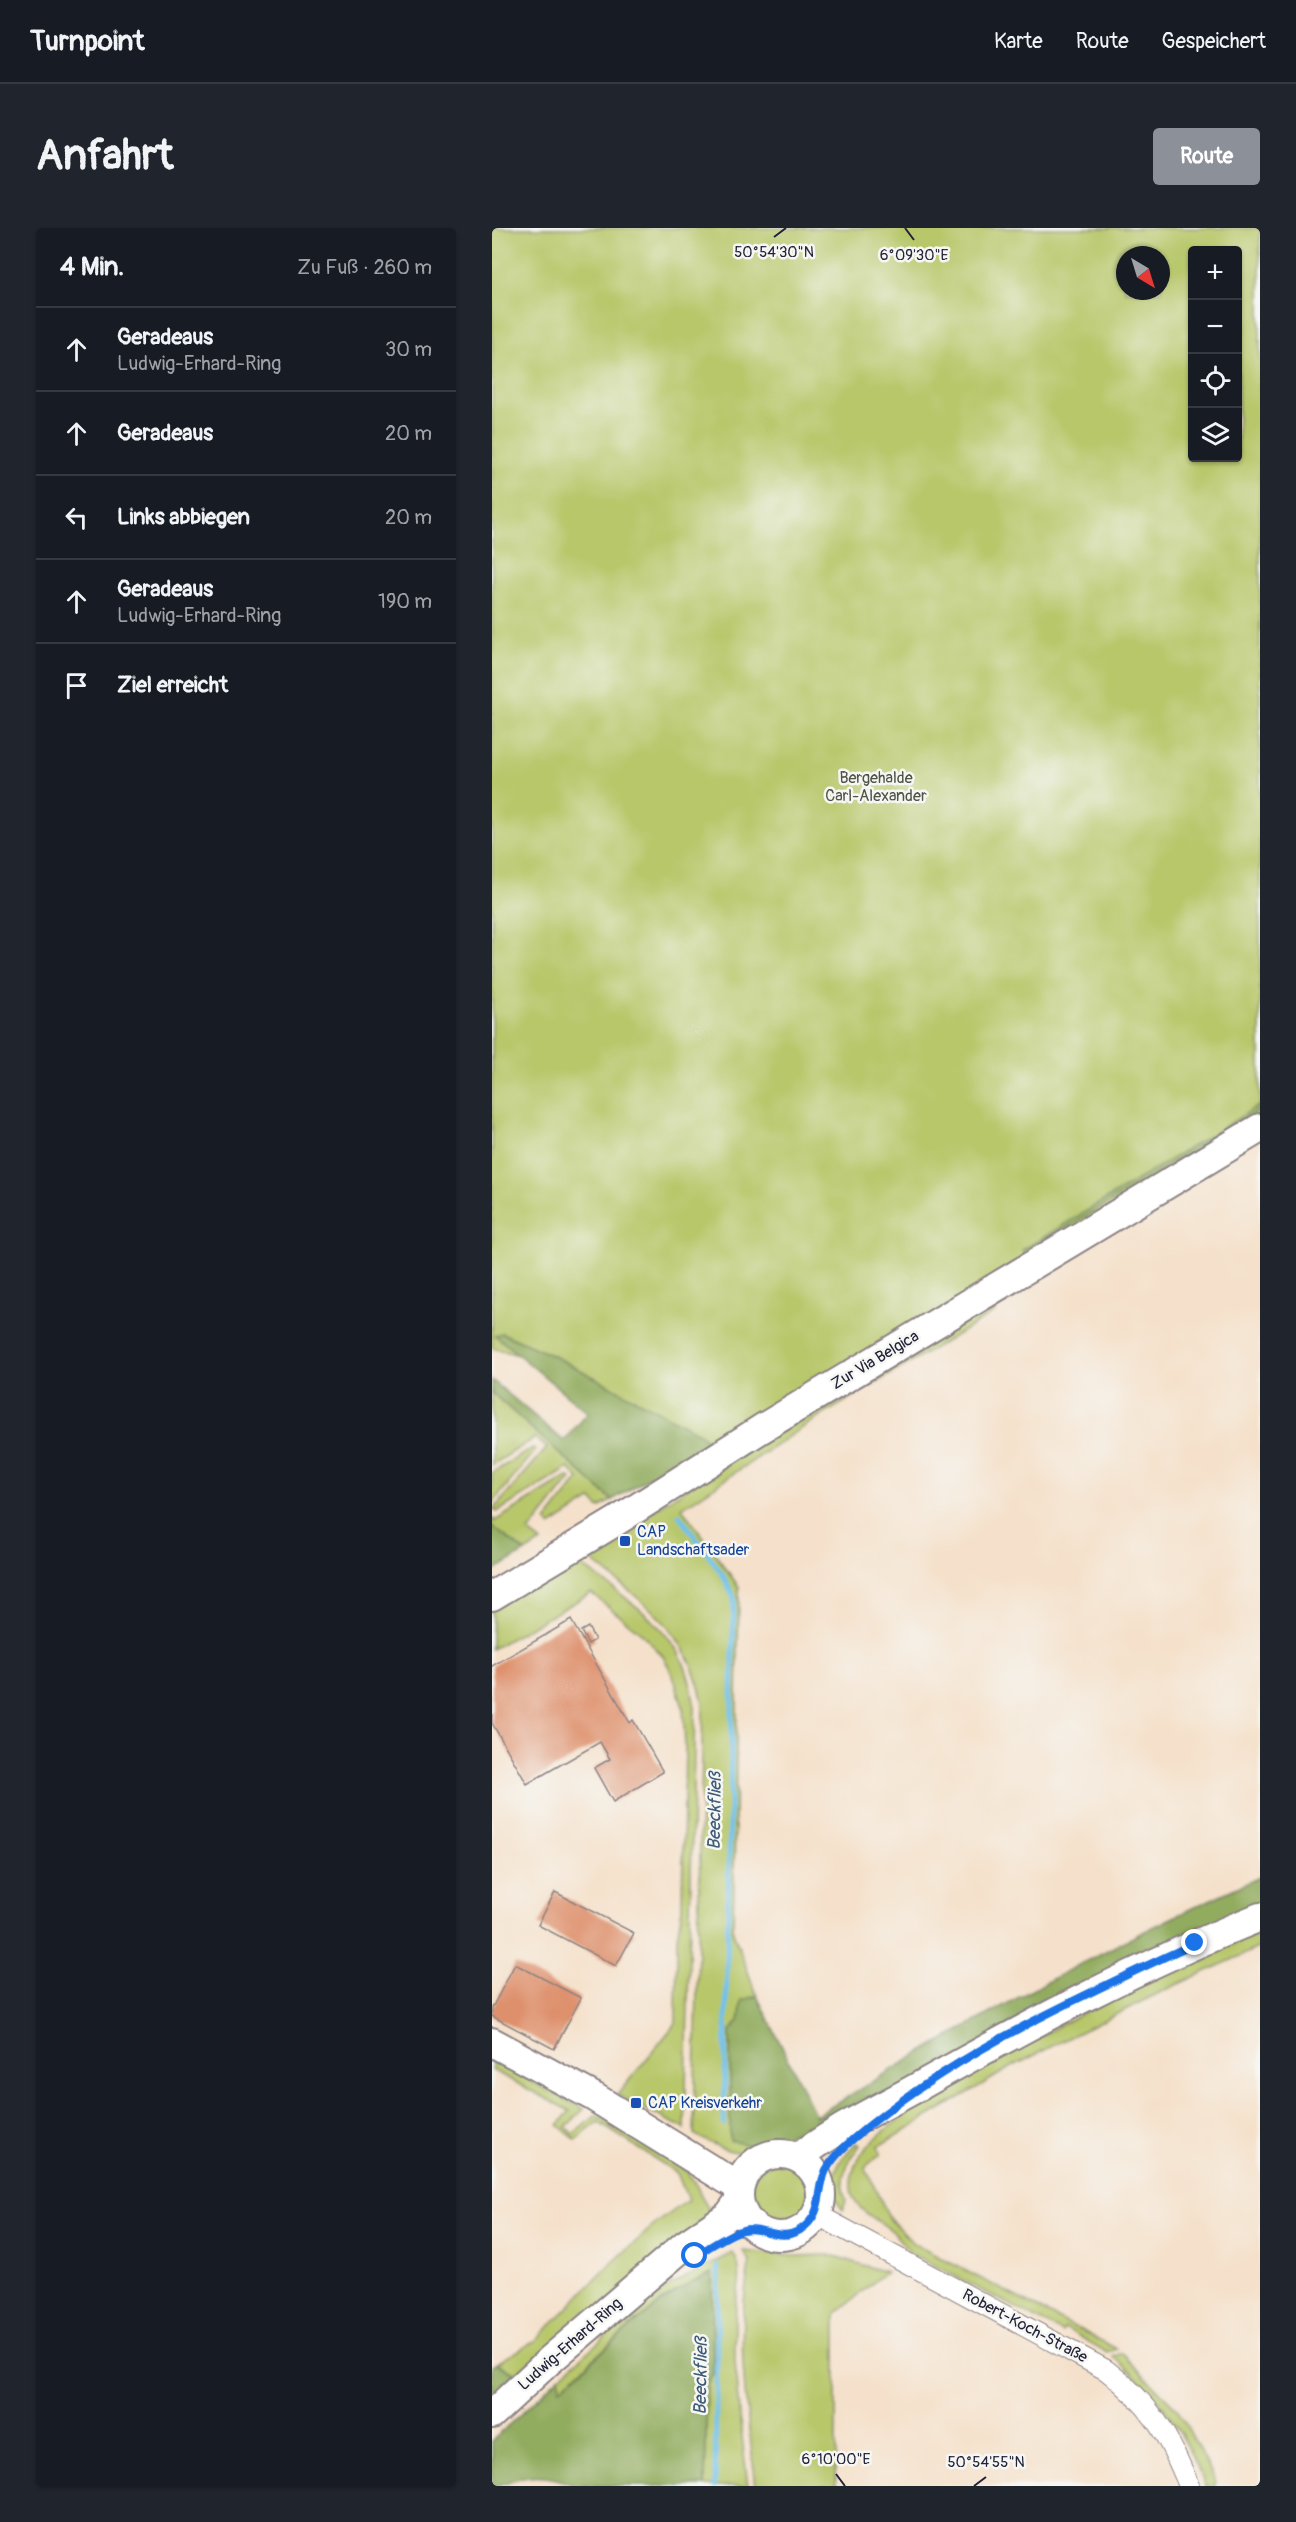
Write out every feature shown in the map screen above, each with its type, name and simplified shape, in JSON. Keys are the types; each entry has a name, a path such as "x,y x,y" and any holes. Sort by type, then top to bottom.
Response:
{"street":[{"name":"Zur Via Belgica","path":"492,1596 615,1522 761,1429 1260,1128"},
{"path":"798,2158 844,2128 1083,1996 1195,1943 1260,1917"},
{"path":"492,2042 594,2097 737,2161 757,2160 777,2154 798,2158 813,2172 819,2202"},
{"path":"757,2160 745,2172 739,2194 742,2213 759,2231 785,2236 808,2224 819,2202 825,2172 832,2160 851,2141 917,2088"},
{"path":"594,2097 739,2194"},
{"name":"Ludwig-Erhard-Ring","path":"492,2414 586,2329 650,2277 686,2244 729,2215 739,2194"},
{"name":"Robert-Koch-Straße","path":"819,2202 1106,2370 1133,2390 1152,2413 1175,2452 1189,2486"},
{"name":"Ludwig-Erhard-Ring","path":"650,2277 737,2233 745,2230 759,2231"}],"green space":[{"name":"Bergehalde Carl-Alexander","path":"492,228 1260,228 1260,1118 712,1448 700,1447 692,1437 548,1363 492,1348"},
{"path":"1260,1105 1260,1110 1040,1245 1021,1251"},
{"path":"992,1306 995,1312 819,1417 682,1508 739,1587 733,1932 757,1996 742,2000 730,2140 761,2148 744,2152 727,2150 694,2134 703,1703 696,1676 674,1635 645,1604 588,1557 621,1538 619,1533 710,1473"},
{"path":"502,1333 560,1359 697,1432 708,1442 612,1500 492,1393 492,1380 564,1441 588,1413 495,1335"},
{"path":"492,1393 612,1500 599,1508 592,1499 550,1526 546,1521 579,1479 569,1468 497,1512 494,1509 547,1448 535,1438 492,1465"},
{"path":"533,1448 536,1450 492,1504 492,1473"},
{"path":"568,1477 571,1479 529,1532 541,1542 525,1552 492,1526 492,1518 495,1521"},
{"path":"492,1526 525,1552 492,1572"},
{"path":"573,1559 629,1600 667,1637 684,1664 695,1707 685,2129 617,2095 676,2023 677,1938 682,1908 685,1746 683,1707 673,1675 663,1656 640,1632 591,1593 492,1649 492,1604"},
{"path":"1260,1877 1260,1905 818,2134 805,2129 788,2135 780,2145 753,2147 730,2140 730,2031 739,2021 742,2000 757,1996 816,2116 924,2051 1089,1959"},
{"path":"1260,1933 1260,1947 1165,1990 1008,2069 877,2147 881,2154 865,2167 890,2219 914,2244 1117,2349 1108,2353 1065,2328 1062,2332 910,2253 893,2232 867,2214 856,2203 851,2182 860,2156 888,2127 913,2110 999,2059 1108,2000"},
{"path":"492,2061 584,2109 566,2127 573,2134 597,2115 686,2171 714,2217 515,2374 497,2363 535,2341 610,2265 653,2226 688,2200 677,2173 598,2122 576,2140 558,2125 570,2111 492,2070"},
{"path":"856,2143 860,2145 848,2164 843,2178 846,2200 843,2210 833,2191 834,2174 843,2158"},
{"path":"781,2162 804,2171 813,2194 804,2217 781,2226 758,2217 749,2194 758,2171"},
{"path":"743,2251 793,2256 831,2255 886,2272 836,2313 836,2486 756,2486 742,2346 745,2290 750,2262"},
{"path":"733,2253 739,2272 735,2351 748,2486 705,2486 707,2385 713,2374 712,2273 691,2283 651,2310 559,2389 559,2377 653,2294"},
{"path":"712,2273 713,2374 707,2385 705,2486 576,2486 553,2478 535,2477 492,2486 492,2441 559,2377 560,2389 651,2310"},
{"path":"1122,2353 1178,2410 1215,2479 1216,2486 1205,2486 1189,2448 1157,2399 1114,2357"},
{"path":"497,2363 515,2374 492,2398 492,2366"}],"building":[{"path":"571,1620 630,1723 633,1720 663,1772 613,1802 594,1768 610,1759 600,1742 527,1784 492,1723 492,1666"},
{"path":"588,1627 595,1640 588,1644 581,1631"},
{"path":"555,1892 634,1933 616,1966 538,1925"},
{"path":"515,1964 581,1998 554,2049 492,2016 492,2008"}],"waterway":[{"name":"Beeckfließ","path":"679,1515 722,1574 734,1597 724,2124"},
{"name":"Beeckfließ","path":"715,2486 718,2266"}],"place":[{"name":"CAP Landschaftsader","path":"625,1541"},
{"name":"CAP Kreisverkehr","path":"636,2103"}],"route":[{"path":"695,2256 745,2230 785,2236 797,2232 816,2214 825,2172 832,2160 851,2141 917,2088 1083,1996 1195,1943"}]}
